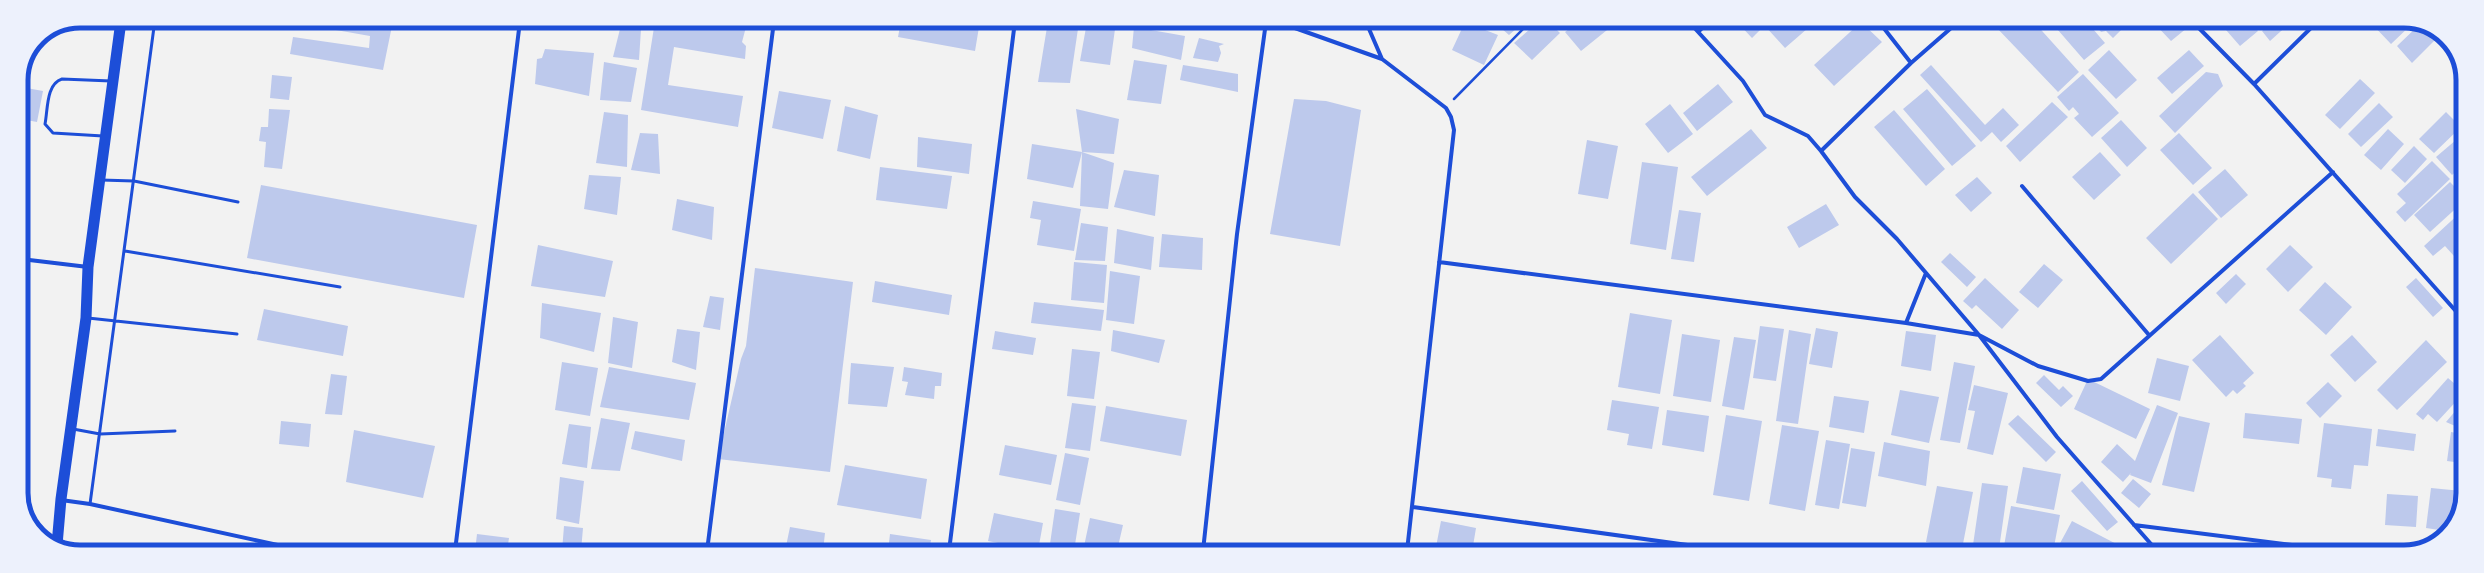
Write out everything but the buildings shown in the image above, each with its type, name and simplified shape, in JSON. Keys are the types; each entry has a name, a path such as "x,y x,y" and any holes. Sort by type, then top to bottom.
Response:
{"highway":[{"path":"57,540 70,428 86,318 88,267 100,180 104,136 120,28"}],"street":[{"path":"456,545 519,28"},
{"path":"708,545 773,28"},
{"path":"949,545 1014,28"},
{"path":"1204,545 1237,234 1265,28"},
{"path":"1295,28 1382,59 1446,108 1451,117 1454,130 1408,545"},
{"path":"1369,28 1382,59"},
{"path":"1696,28 1743,81 1765,115 1808,136 1855,197 1897,238 1979,335 2057,437 2152,545"},
{"path":"1699,31 1702,28"},
{"path":"1884,28 1911,63"},
{"path":"1821,151 1911,63 1951,28"},
{"path":"2199,28 2254,84 2456,311"},
{"path":"2254,84 2311,28"},
{"path":"1439,262 1906,323 1979,335 2038,366 2088,381 2101,379 2148,335 2249,249 2333,172"},
{"path":"2022,186 2148,335"},
{"path":"28,260 88,267"},
{"path":"1906,323 1926,273"},
{"path":"61,499 278,545"},
{"path":"1413,507 1687,545"},
{"path":"2134,525 2293,545"}],"lane":[{"path":"90,504 154,28"},
{"path":"104,136 53,133 45,124 51,87 55,81 62,79 112,82"},
{"path":"100,180 134,181 238,202"},
{"path":"125,251 340,286"},
{"path":"86,318 237,334"},
{"path":"70,428 100,434 175,431"}],"path":[{"path":"1446,108 1524,28"}]}
